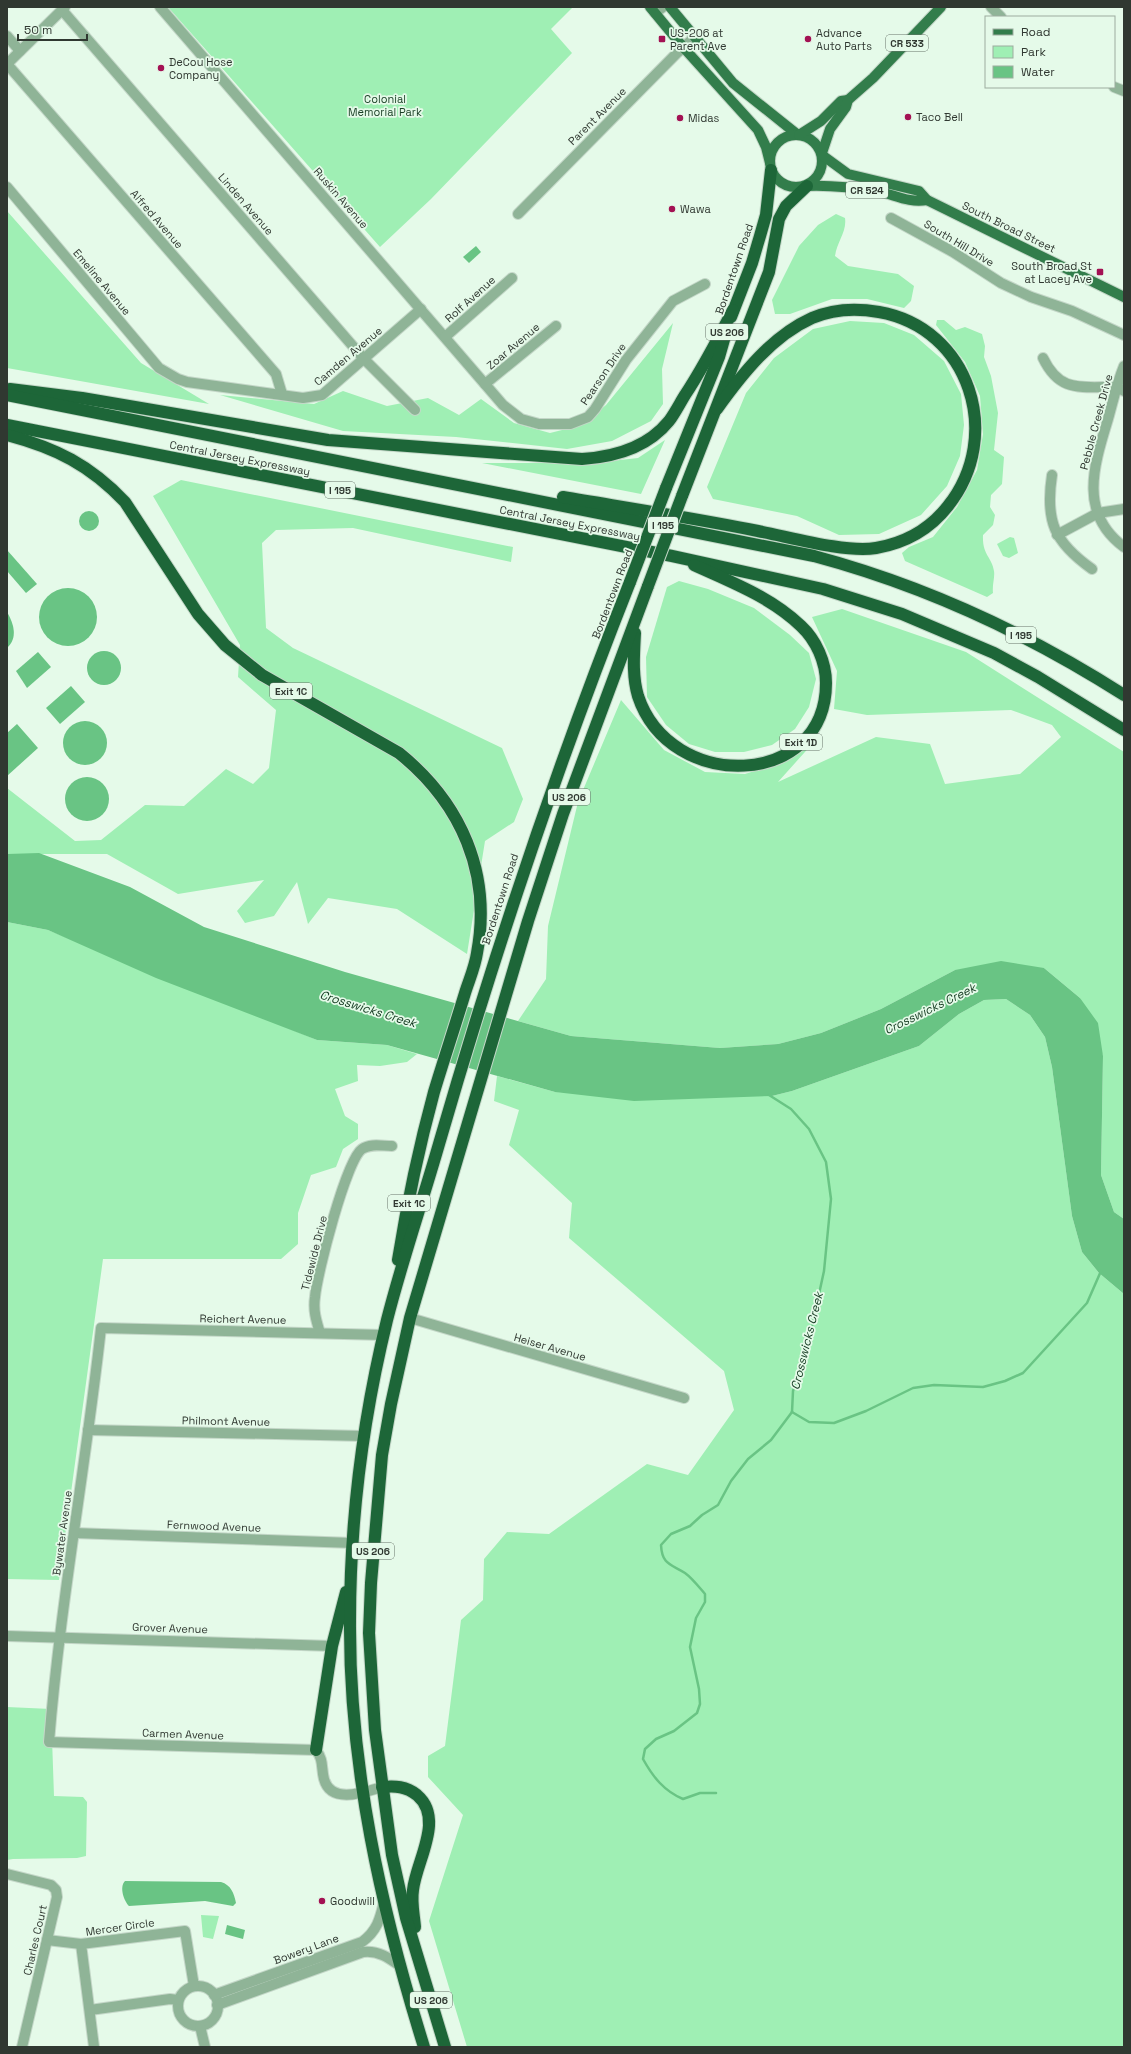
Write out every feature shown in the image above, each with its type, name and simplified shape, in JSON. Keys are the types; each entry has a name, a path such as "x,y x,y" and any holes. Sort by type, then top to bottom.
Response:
{"highway":[{"name":"Bordentown Road","path":"388,1316 452,1098 531,848 630,582 719,357 733,310 752,263 766,215 771,166"},
{"path":"717,409 769,272 779,219 786,206 807,186"},
{"path":"7,388 82,398 328,440 582,459 600,458 632,449 647,440 669,421 703,366 733,310"},
{"path":"410,475 691,518 844,547 873,548 906,539 931,523 943,512 963,484 969,468 976,437 976,420 969,388 953,358 932,335 918,326 893,315 869,310 840,310 826,313 793,328 763,353 736,383 717,409"},
{"name":"Central Jersey Expressway","path":"7,395 781,549 854,567 912,587 1007,627 1056,653 1124,695"},
{"name":"US 206","path":"445,2047 416,1952 392,1855 382,1787 371,1677 371,1583 377,1500 386,1429 410,1318 472,1106 562,814 682,496 717,409"},
{"name":"Central Jersey Expressway","path":"7,425 672,556 823,589 902,614 994,653 1038,677 1124,730"},
{"name":"Exit 1C","path":"7,435 55,450 74,460 106,482 125,502 198,614 224,645 262,675 399,753 430,781 443,797 461,827 472,853 477,874 481,915 480,936 476,961 434,1092 416,1167 388,1316"},
{"name":"Exit 1D","path":"636,620 633,659 638,696 651,723 672,745 685,754 714,765 728,767 757,764 784,754 796,746 813,728 823,705 826,677 818,650 810,636 796,621 772,604 738,585 672,556"},
{"name":"US 206","path":"388,1316 364,1436 353,1543 351,1570 351,1658 354,1724 362,1792 370,1839 400,1966 424,2047"},
{"path":"316,1750 332,1646 351,1570"},
{"path":"382,1787 394,1786 412,1791 426,1805 429,1814 430,1823 412,1891 416,1952"},
{"path":"432,2002 454,2047"}],"main road":[{"path":"670,7 734,83 799,135 812,140 822,154"},
{"name":"CR 533","path":"848,100 873,78 941,7"},
{"name":"US 206","path":"656,9 683,47 758,130 766,147 771,166"},
{"path":"848,100 846,107 830,129 822,154 823,162 819,175 807,186 790,187 782,183 771,166 773,148 778,142 790,135 799,135 821,121 841,101 848,100"},
{"name":"South Broad Street","path":"822,154 848,174 919,191 927,200 1124,297"},
{"name":"South Broad Street","path":"807,186 841,187 870,191 916,202 927,200"}],"street":[{"name":"Ruskin Avenue","path":"160,7 503,405"},
{"path":"991,7 1000,16"},
{"path":"7,64 64,8"},
{"name":"Linden Avenue","path":"64,8 364,359 415,410"},
{"path":"7,36 20,51"},
{"name":"Parent Avenue","path":"518,214 683,47 695,37"},
{"name":"Alfred Avenue","path":"7,64 276,374 282,394"},
{"name":"Emeline Avenue","path":"7,187 159,368 172,377 187,382"},
{"name":"South Hill Drive","path":"891,218 940,244 1001,283 1031,297 1072,311 1124,335"},
{"name":"Rolf Avenue","path":"445,337 512,278"},
{"name":"Pearson Drive","path":"503,405 511,413 530,422 570,424 584,419 595,410 626,360 674,301 705,284"},
{"name":"Camden Avenue","path":"187,382 303,398 322,395 421,309"},
{"name":"Zoar Avenue","path":"485,384 556,326"},
{"path":"1043,358 1055,376 1072,386 1121,389"},
{"name":"Pebble Creek Drive","path":"1124,366 1121,389 1094,466 1093,495 1104,528 1113,539 1124,547"},
{"path":"1052,475 1050,513 1057,535 1068,549 1092,569"},
{"path":"1057,535 1098,513 1124,509"},
{"name":"Tidewide Drive","path":"320,1332 315,1315 316,1289 324,1254 346,1180 356,1156 363,1149 374,1145 392,1146"},
{"name":"Heiser Avenue","path":"410,1318 684,1398"},
{"name":"Reichert Avenue","path":"101,1328 320,1332 384,1335"},
{"name":"Bywater Avenue","path":"49,1742 60,1636 101,1328"},
{"name":"Philmont Avenue","path":"88,1430 364,1436"},
{"name":"Fernwood Avenue","path":"74,1533 353,1543"},
{"name":"Grover Avenue","path":"7,1636 60,1636 332,1646"},
{"name":"Carmen Avenue","path":"49,1742 316,1750"},
{"path":"316,1750 323,1762 324,1780 328,1788 337,1794 346,1795 382,1787"},
{"name":"Charles Court","path":"7,1874 51,1885 56,1890 57,1897 22,2047"},
{"name":"Bowery Lane","path":"214,1995 362,1942 372,1934 379,1924 384,1902"},
{"name":"Mercer Circle","path":"94,2047 81,1944 185,1931 194,1986"},
{"path":"47,1940 81,1944"},
{"name":"Bowery Lane","path":"217,2005 363,1952 377,1953 400,1966"},
{"path":"194,1986 204,1987 214,1995 217,2005 216,2014 212,2020 200,2026 187,2023 182,2019 177,2007 178,2000 185,1990 194,1986"},
{"path":"90,2010 170,1999 178,2000"},
{"path":"200,2026 204,2047"}],"green space":[{"name":"Colonial Memorial Park","path":"168,7 573,7 551,29 572,53 431,199 380,247"},
{"path":"7,211 141,363 209,404 7,368"},
{"path":"836,214 845,218 845,228 835,256 848,266 898,274 914,286 911,301 904,308 867,299 832,299 790,314 775,314 772,300 799,246 818,225"},
{"path":"937,320 944,320 956,330 965,327 982,334 985,346 984,357 991,376 998,413 994,450 1004,457 1002,484 991,495 990,507 995,515 993,525 983,535 984,547 993,566 994,574 993,593 987,597 905,561 902,553 909,547 933,537 957,507 977,470 983,434 980,396 965,362 936,325"},
{"path":"850,321 884,323 914,335 944,361 961,394 964,425 960,456 947,486 921,515 879,534 839,535 797,516 713,499 707,487 746,393 774,358 813,329"},
{"path":"673,323 662,369 663,404 651,421 612,441 567,449 456,437 343,431 220,395 314,404 343,391 387,406 428,398 459,415 481,399 514,423 550,433 582,425 606,405"},
{"path":"665,440 641,494 482,463 594,463 638,458"},
{"path":"181,480 513,547 511,562 353,528 276,530 262,543 266,628 293,648 502,748 523,799 514,822 485,841 467,954 397,909 328,898 308,924 297,882 274,916 245,923 237,911 264,880 178,894 107,854 7,854 7,788 75,841 101,840 145,805 184,806 226,769 253,784 269,768 276,710 238,677 240,645 153,496"},
{"path":"1010,537 1014,538 1018,553 1009,558 1003,556 997,544"},
{"path":"679,581 708,589 754,608 790,635 809,653 816,679 809,707 795,729 772,745 744,752 715,752 689,744 666,725 647,697 646,657 667,587"},
{"path":"842,609 966,652 1124,752 1124,1219 1114,1212 1101,1175 1103,1056 1080,998 1044,968 955,970 881,1009 821,1033 778,1044 720,1048 571,1036 518,1021 546,979 548,926 578,802 621,700 664,750 705,772 745,774 783,762 813,743 778,782 876,737 930,744 945,784 1020,774 1061,737 1052,725 1011,710 867,715 834,709 837,671 812,617"},
{"path":"7,922 48,930 317,1040 387,1045 417,1054 407,1062 380,1066 357,1065 358,1081 335,1089 345,1116 358,1124 358,1139 343,1149 336,1167 311,1175 298,1213 298,1244 281,1259 103,1259 59,1580 7,1579"},
{"path":"1006,999 1030,1015 1045,1037 1052,1067 1072,1216 1082,1252 1099,1273 1124,1294 1124,2047 467,2047 429,1921 463,1815 428,1777 428,1756 445,1746 461,1620 483,1600 484,1559 507,1532 549,1534 647,1464 688,1475 734,1410 724,1371 569,1238 572,1203 509,1145 519,1110 494,1101 497,1076 555,1092 772,1096 792,1091 919,1046 959,1014 984,1000"},
{"path":"7,1707 51,1709 54,1796 83,1797 87,1802 86,1856 77,1858 7,1860"},
{"path":"201,1915 219,1916 213,1939 203,1937"}],"water":[{"path":"476,246 481,252 469,263 463,257"},
{"path":"89,511 96,514 99,521 96,528 89,531 82,528 79,521 82,514"},
{"path":"7,550 37,584 26,593 7,571"},
{"path":"62,588 74,588 89,596 97,611 97,623 89,638 74,646 62,646 47,638 39,623 39,611 47,596"},
{"path":"7,612 12,621 14,635 13,640 7,648"},
{"path":"101,651 107,651 111,652 118,658 121,668 120,675 114,682 107,685 101,685 97,684 90,678 87,671 87,665 88,661 94,654"},
{"path":"38,652 51,667 27,688 16,671"},
{"path":"71,686 85,702 60,724 46,708"},
{"path":"81,721 89,721 94,722 101,727 106,734 106,752 101,759 94,764 81,765 73,762 66,755 63,747 63,739 66,731 73,724"},
{"path":"17,724 38,748 7,776 7,733"},
{"path":"83,777 91,777 96,778 103,783 108,790 108,808 103,815 96,820 83,821 75,818 68,811 65,803 65,795 68,787 75,780"},
{"path":"39,853 130,887 204,927 345,972 571,1036 720,1048 778,1044 821,1033 881,1009 955,970 1001,961 1044,968 1080,998 1098,1023 1103,1056 1101,1175 1114,1212 1124,1219 1124,1294 1099,1273 1082,1252 1072,1216 1052,1067 1045,1037 1030,1015 1006,999 984,1000 959,1014 919,1046 792,1091 772,1096 634,1101 555,1092 387,1045 317,1040 156,978 48,930 7,922 7,854"},
{"path":"125,1881 221,1882 232,1890 236,1903 233,1906 205,1901 129,1906 125,1901 122,1890"},
{"path":"227,1925 245,1930 243,1939 225,1934"}],"waterway":[{"name":"Crosswicks Creek","path":"769,1095 791,1109 809,1129 826,1162 831,1199 824,1271 807,1349 793,1391 792,1412"},
{"name":"Crosswicks Creek","path":"792,1412 809,1422 834,1423 866,1411 913,1388 934,1385 983,1387 1005,1381 1023,1373 1087,1303 1101,1271"},
{"path":"716,1793 700,1793 683,1799 676,1796 660,1783 643,1759 645,1749 656,1739 674,1731 697,1713 700,1704 699,1689 690,1647 696,1618 705,1602 705,1594 688,1575 665,1560 661,1545 671,1534 690,1526 702,1515 718,1505 731,1481 748,1459 771,1440 792,1412"}],"place":[{"name":"US-206 at Parent Ave","path":"662,39"},
{"name":"Advance Auto Parts","path":"808,39"},
{"name":"DeCou Hose Company","path":"161,68"},
{"name":"Taco Bell","path":"908,117"},
{"name":"Midas","path":"680,118"},
{"name":"Wawa","path":"672,209"},
{"name":"South Broad St at Lacey Ave","path":"1100,272"},
{"name":"Goodwill","path":"322,1901"}]}
